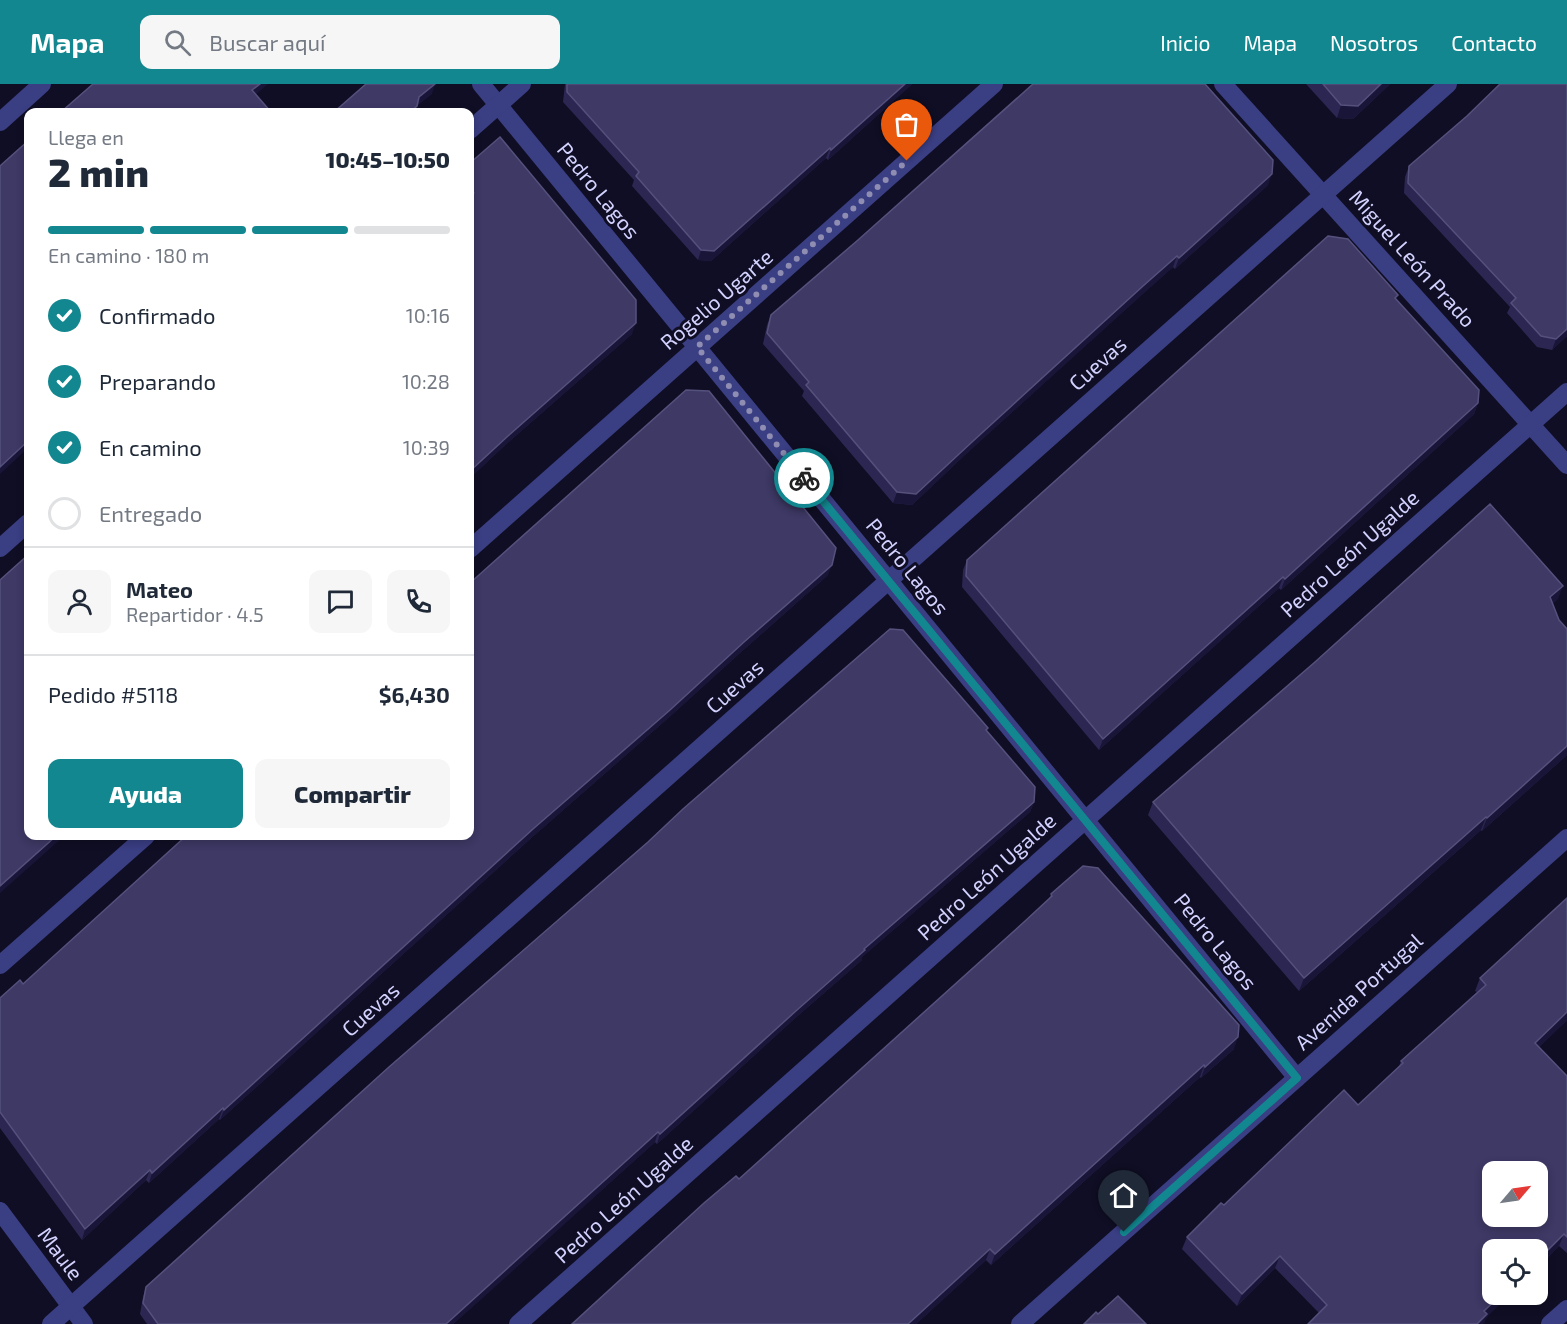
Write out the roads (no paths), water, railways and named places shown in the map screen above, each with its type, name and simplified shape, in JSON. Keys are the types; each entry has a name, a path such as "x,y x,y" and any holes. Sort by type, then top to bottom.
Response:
{"street":[{"path":"0,122 42,84"},
{"name":"Pedro Lagos","path":"481,84 1297,1078"},
{"path":"474,126 522,84"},
{"name":"Rogelio Ugarte","path":"474,545 994,84"},
{"name":"Miguel León Prado","path":"1223,84 1567,465"},
{"name":"Cuevas","path":"51,1324 1448,84"},
{"name":"Pedro León Ugalde","path":"518,1324 1567,392"},
{"path":"0,548 24,527"},
{"name":"Avenida Portugal","path":"1020,1324 1567,838"},
{"path":"0,965 141,840"},
{"name":"Maule","path":"0,1211 84,1324"},
{"path":"1550,1324 1567,1309"}]}
